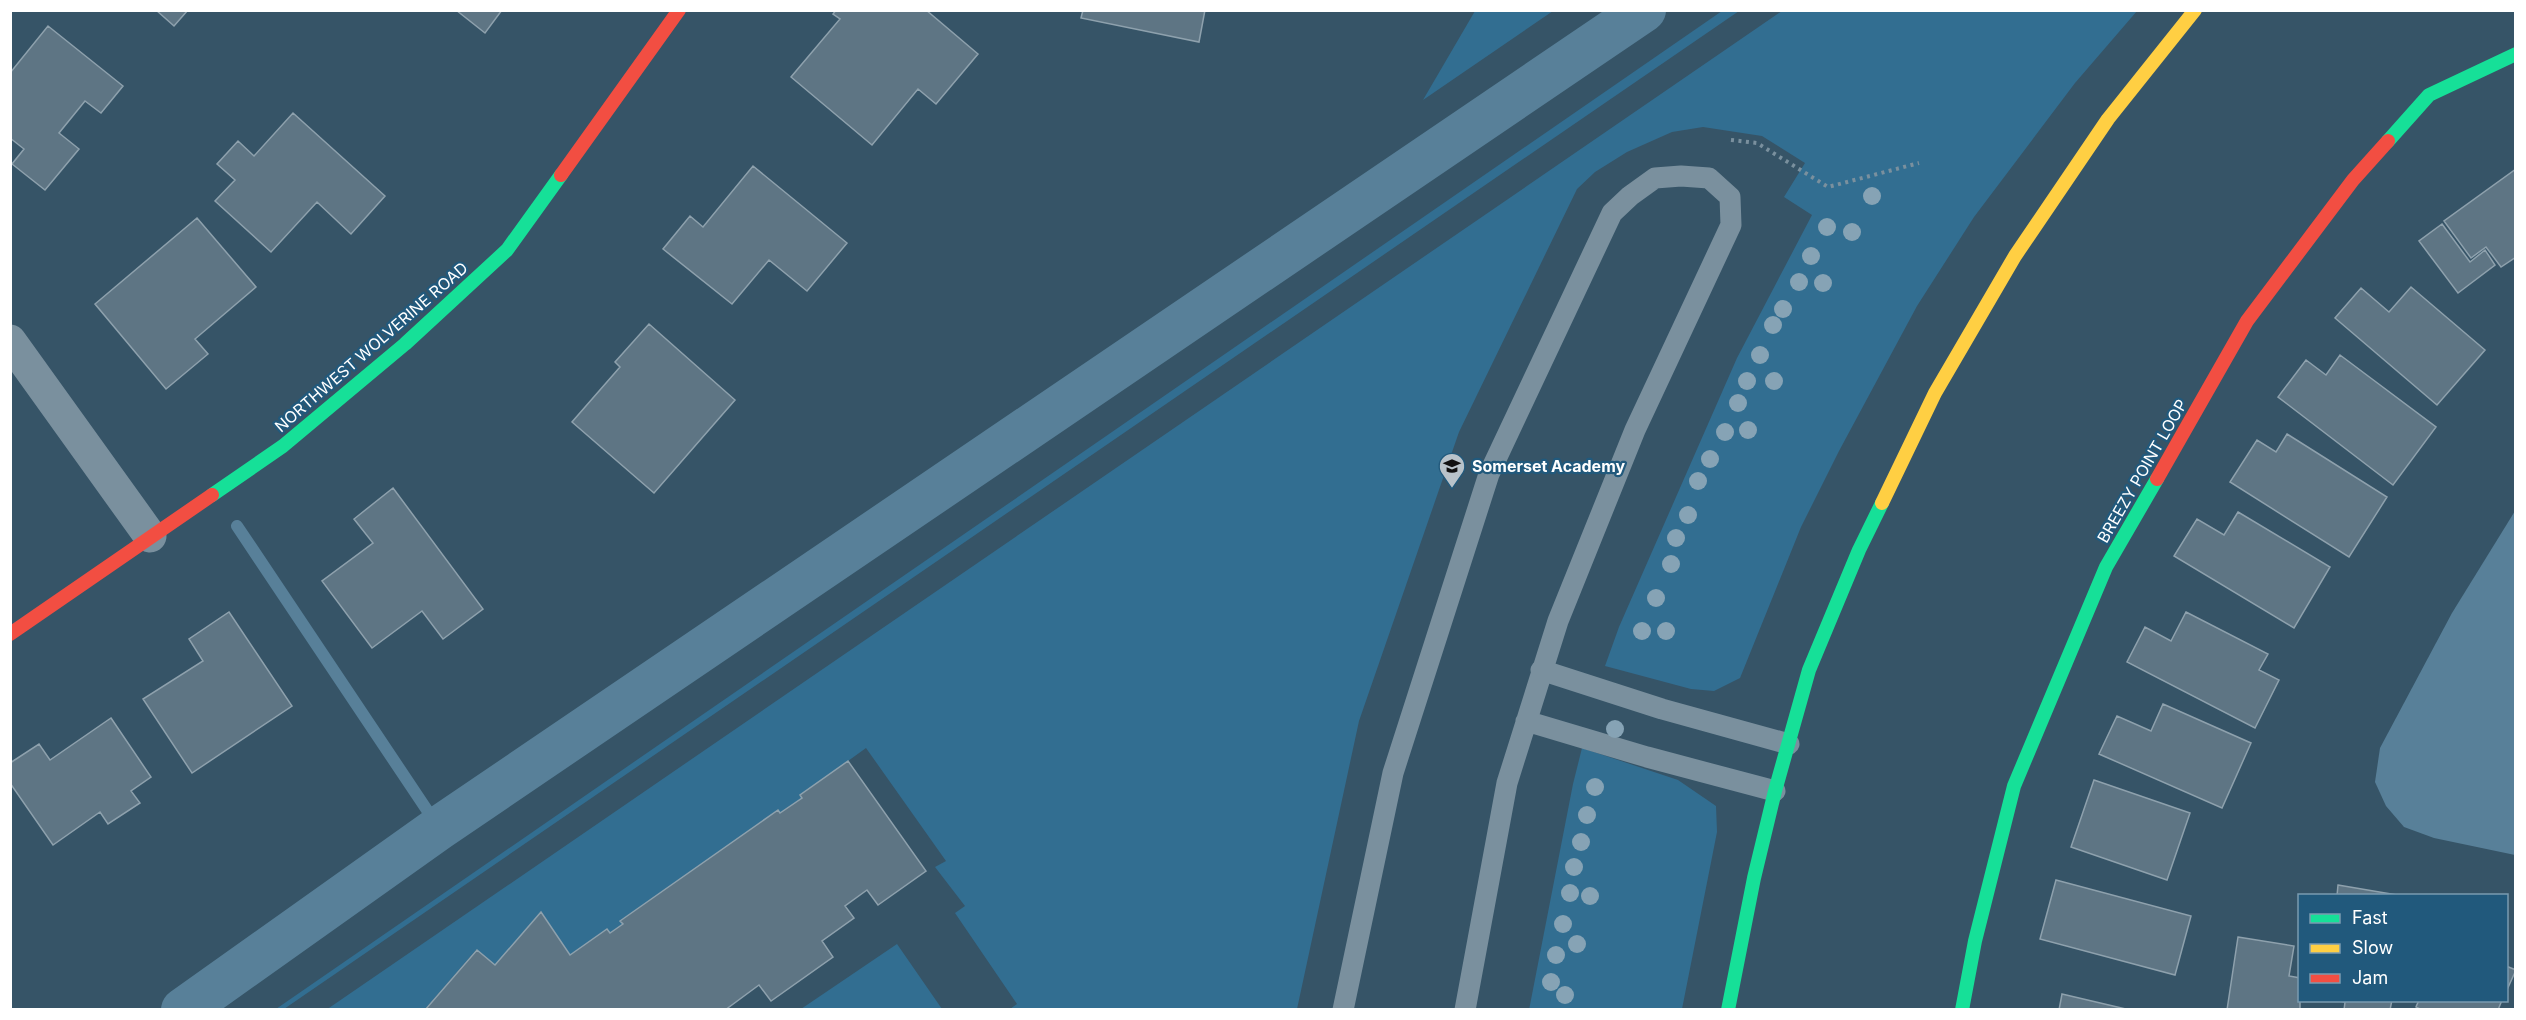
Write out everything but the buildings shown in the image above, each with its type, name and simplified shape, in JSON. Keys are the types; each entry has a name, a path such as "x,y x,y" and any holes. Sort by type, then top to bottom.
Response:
{"street":[{"name":"NORTHWEST WOLVERINE ROAD","path":"10,634 282,446 405,344 507,250 679,10"},
{"path":"1728,1010 1775,790 1809,670 1859,550 1935,393 2021,246 2108,119 2195,10"},
{"name":"BREEZY POINT LOOP","path":"1962,1010 1975,941 2014,786 2106,567 2247,321 2353,180 2429,94 2516,54"},
{"path":"10,341 150,536"}],"lane":[{"path":"1343,1010 1393,773 1489,474 1612,213 1630,196 1655,178 1682,176 1709,178 1730,197 1731,225 1635,430 1558,621 1541,670 1507,783 1465,1010"},
{"path":"1541,670 1662,709 1789,744"},
{"path":"1526,721 1647,757 1775,790"}],"path":[{"path":"1731,140 1757,143 1828,187 1919,163"}],"shaded area":[{"path":"1475,11 1553,11 1423,100"},
{"path":"1722,11 1739,11 284,1009 276,1009"},
{"path":"1782,11 2137,11 2075,83 1974,217 1917,306 1801,527 1740,678 1714,691 1691,689 1605,666 1619,627 1737,358 1812,215 1784,197 1805,163 1762,136 1703,127 1672,132 1627,152 1595,172 1577,189 1459,432 1359,721 1297,1009 1010,1009 1017,1004 955,913 965,906 935,867 946,861 866,748 801,795 802,798 780,813 778,811 621,921 623,924 610,933 607,929 570,955 541,913 495,965 476,950 425,1009 326,1010"},
{"path":"2515,511 2515,855 2434,838 2404,827 2386,806 2375,782 2380,748 2452,613"},
{"path":"1582,748 1678,780 1716,806 1717,832 1682,1009 1529,1010"},
{"path":"897,944 942,1009 801,1009"}],"waterway":[{"path":"183,1010 439,828 1644,10"},
{"path":"237,526 439,828"}],"traffic: fast":[{"path":"2388,141 2429,95 2516,54"},
{"path":"212,495 283,446 405,344 507,250 561,175"},
{"path":"1962,1010 1975,941 2014,786 2106,567 2157,479"},
{"path":"1728,1010 1754,878 1775,791 1809,670 1859,550 1882,503"}],"traffic: slow":[{"path":"1882,503 1935,393 2015,256 2108,119 2195,10"}],"traffic: jam":[{"path":"561,175 679,10"},
{"path":"2157,479 2247,321 2353,180 2388,141"},
{"path":"10,634 212,495"}],"place":[{"name":"Somerset Academy","path":"1452,489"}]}
